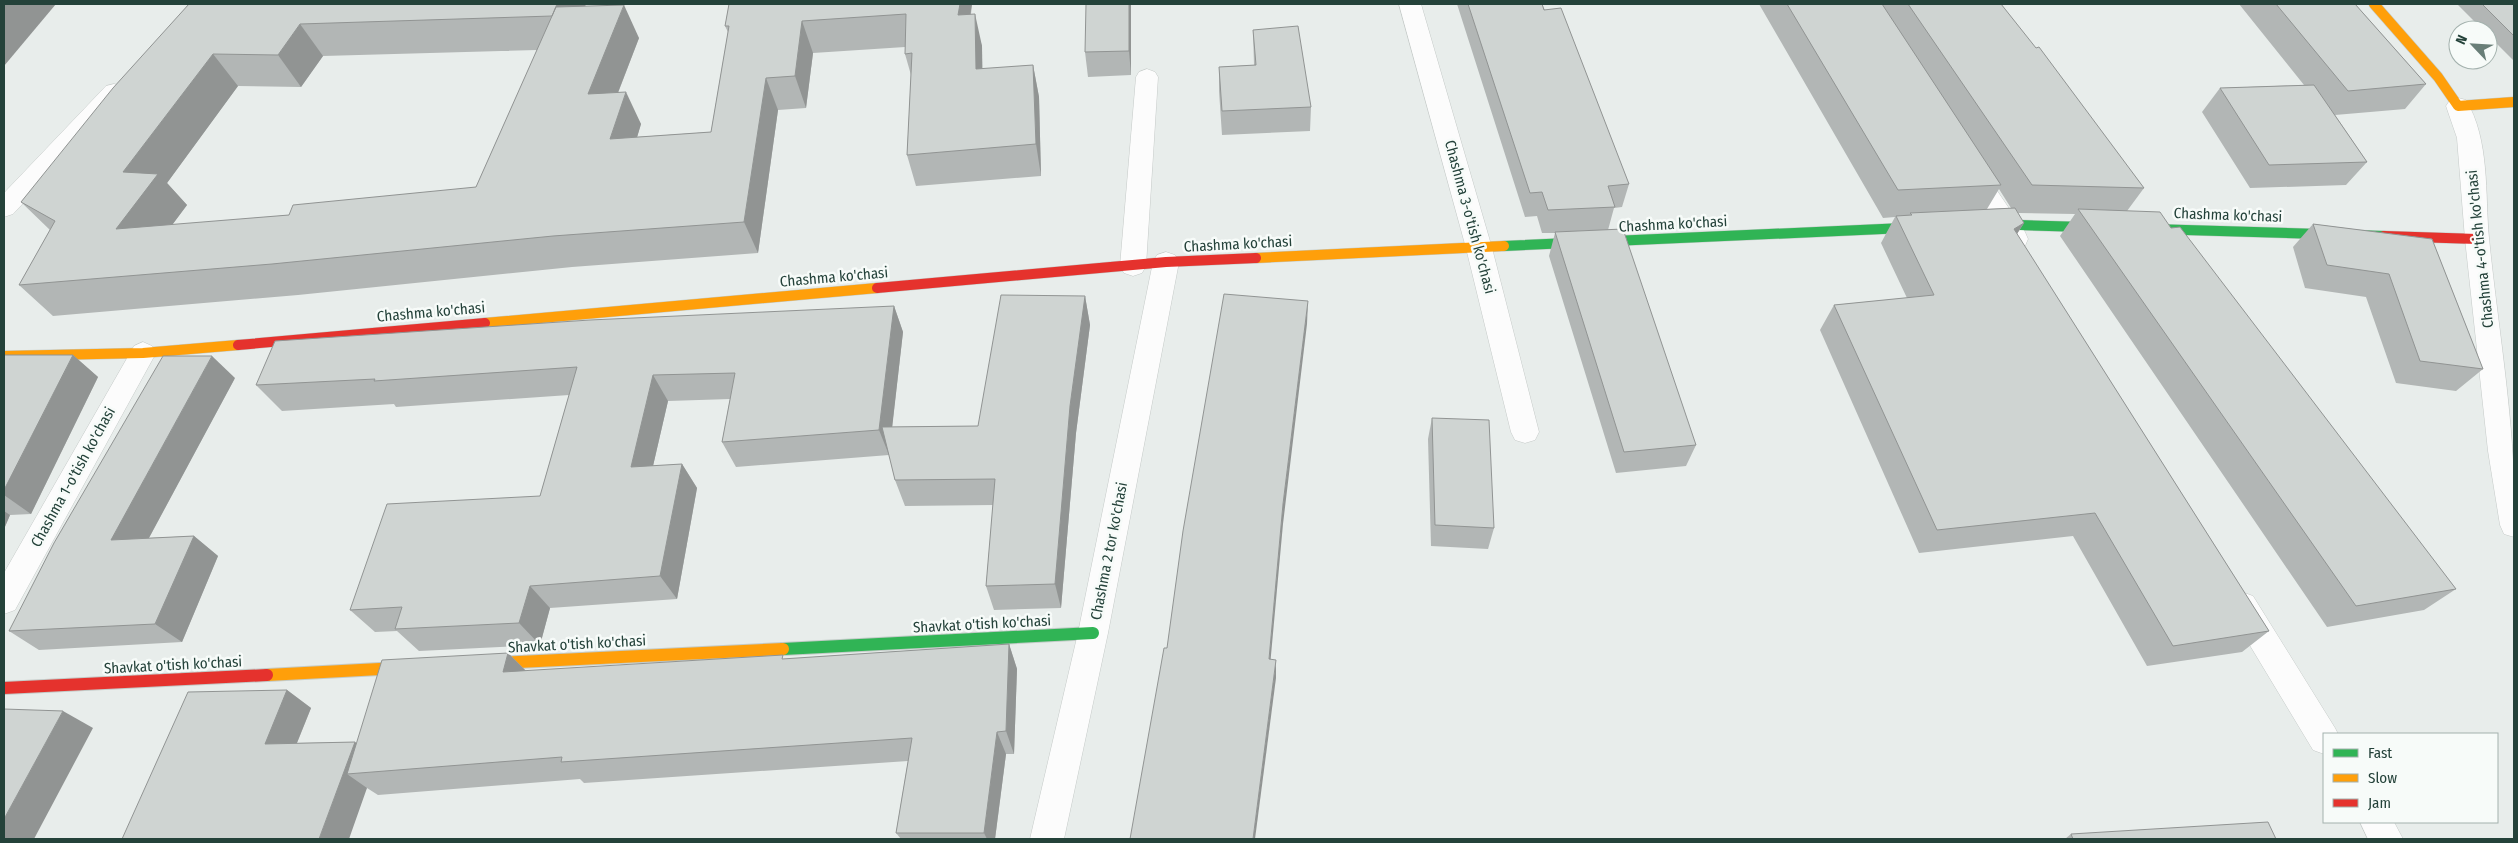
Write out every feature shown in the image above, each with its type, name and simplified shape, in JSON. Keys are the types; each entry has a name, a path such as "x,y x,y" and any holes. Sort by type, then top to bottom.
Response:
{"street":[{"name":"Chashma 3-o'tish ko'chasi","path":"1410,4 1479,248 1525,432"},
{"name":"Chashma 4-o'tish ko'chasi","path":"2374,4 2438,77 2458,106 2469,138 2477,238 2508,453 2514,525"},
{"path":"4,208 129,76"},
{"path":"1133,266 1147,77"},
{"path":"2458,106 2512,104"},
{"path":"1958,150 2026,257"},
{"name":"Chashma ko'chasi","path":"1976,224 2006,223 2477,238"},
{"name":"Chashma ko'chasi","path":"4,356 143,353 1166,262 1936,226"},
{"name":"Chashma 2 tor ko'chasi","path":"1047,839 1092,633 1166,262"},
{"name":"Chashma 1-o'tish ko'chasi","path":"4,601 143,353"},
{"path":"2230,586 2323,737"},
{"name":"Shavkat o'tish ko'chasi","path":"469,665 1092,633"},
{"name":"Shavkat o'tish ko'chasi","path":"4,688 429,667"},
{"path":"2377,823 2386,839"}],"building":[{"path":"189,4 557,4 552,16 556,7 624,5 588,94 626,92 610,139 711,132 729,26 725,26 729,4 960,4 958,15 975,14 976,69 1033,65 1036,144 907,155 912,53 905,54 906,14 802,21 795,76 766,78 744,222 553,236 272,264 19,285 55,221 21,202 113,88","holes":["552,16 476,187 293,205 289,215 116,229 158,174 123,172 213,54 278,55 300,24"]},
{"path":"1086,4 1129,4 1129,51 1085,52"},
{"path":"1468,4 1542,4 1544,10 1561,8 1629,184 1608,186 1615,207 1548,210 1542,192 1530,193"},
{"path":"1787,4 1882,4 2001,185 1898,190"},
{"path":"1908,4 2001,4 2036,48 2039,47 2144,188 2032,185"},
{"path":"2276,4 2355,4 2426,84 2348,91"},
{"path":"2482,4 2514,4 2514,36"},
{"path":"1298,26 1311,107 1222,111 1219,67 1256,65 1253,30"},
{"path":"2314,85 2367,162 2269,165 2220,88"},
{"path":"2015,208 2024,223 2014,229 2269,631 2173,646 2095,513 1937,530 1834,305 1934,295 1896,216 1912,215 1910,213"},
{"path":"2078,209 2160,212 2171,228 2180,227 2456,589 2356,606"},
{"path":"2313,224 2432,239 2483,369 2420,361 2389,274 2327,265"},
{"path":"1623,229 1696,445 1624,452 1555,232"},
{"path":"1224,294 1308,301 1283,504 1269,659 1276,660 1253,839 1130,839 1164,648 1167,648 1183,531"},
{"path":"1001,295 1085,296 1070,406 1055,584 986,586 995,479 895,480 882,427 978,426"},
{"path":"894,306 879,430 722,442 735,373 653,375 631,467 682,464 660,576 530,586 519,623 395,629 402,607 350,610 387,504 540,496 577,367 374,381 375,379 256,385 275,341 590,320"},
{"path":"4,355 73,355 4,490"},
{"path":"163,356 212,356 111,540 194,536 155,624 9,631 54,543"},
{"path":"1432,418 1489,420 1494,528 1435,525"},
{"path":"1009,644 1006,731 997,732 984,833 896,833 912,738 561,762 562,757 347,774 382,660 508,653 503,672 783,655 782,659"},
{"path":"287,690 265,744 355,742 319,839 122,839 188,692"},
{"path":"4,709 63,711 4,819"},
{"path":"2268,822 2276,839 2073,839 2071,834"}],"traffic: fast":[{"path":"1986,224 2384,236"},
{"path":"1504,246 1926,227"},
{"path":"783,649 1093,633"}],"traffic: slow":[{"path":"2374,4 2438,77 2458,106 2514,102"},
{"path":"1256,258 1504,246"},
{"path":"485,323 877,288"},
{"path":"4,356 143,353 238,345"},
{"path":"480,664 783,649"},
{"path":"267,675 417,667"}],"traffic: jam":[{"path":"2384,236 2477,239"},
{"path":"877,288 1166,262 1256,258"},
{"path":"238,345 485,323"},
{"path":"4,688 267,675"}]}
